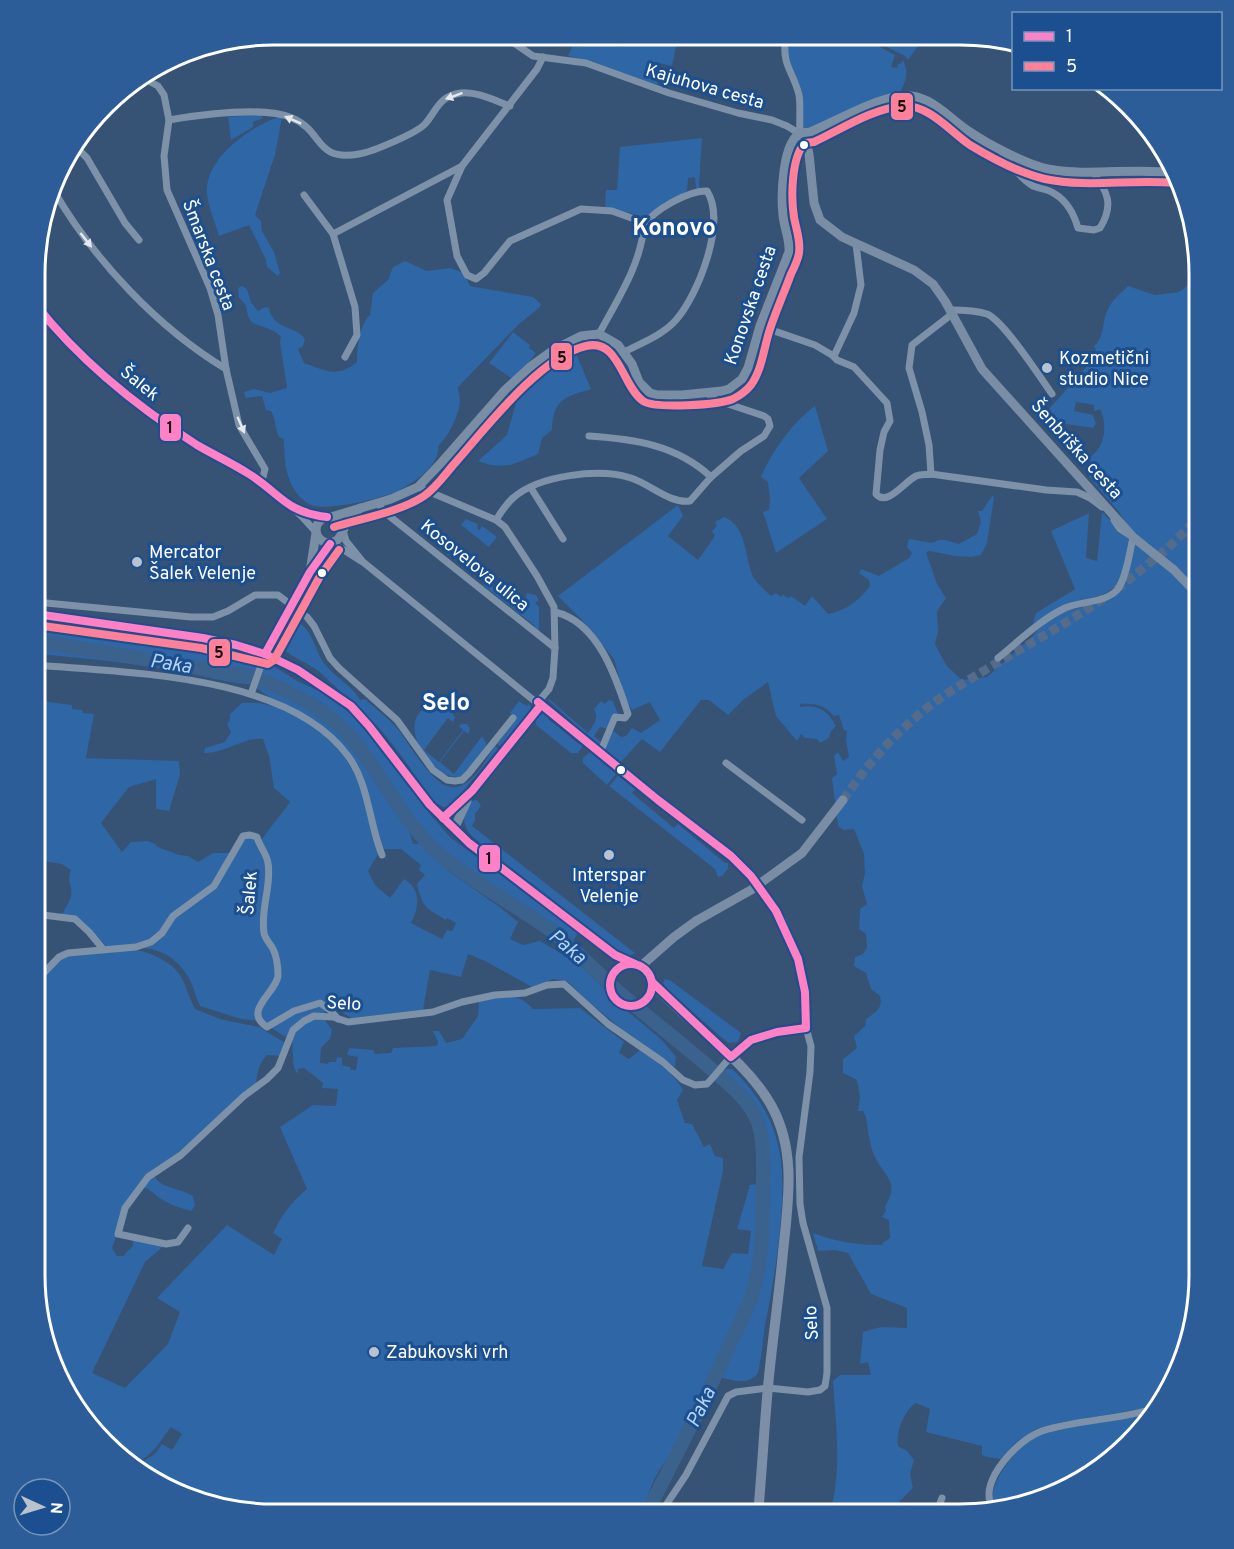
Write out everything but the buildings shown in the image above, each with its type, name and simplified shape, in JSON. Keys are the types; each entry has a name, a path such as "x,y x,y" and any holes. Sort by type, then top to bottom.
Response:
{"main road":[{"path":"45,615 203,638 236,645 265,654 298,670 351,706 430,805 453,829 615,955 638,965 650,976 651,982 646,998"},
{"path":"615,955 622,966"},
{"path":"638,965 622,966 613,975 611,988 618,1000 631,1005 657,994 669,1000"},
{"path":"651,982 731,1057 755,1083 771,1105 779,1122 789,1158 787,1211 768,1388 759,1504"}],"street":[{"name":"Kajuhova cesta","path":"517,45 533,56 586,63 669,93 738,113 772,120 800,134"},
{"path":"784,45 785,61 799,95 800,134 810,132 871,105 900,96 914,96 924,99 969,132 998,148 1047,168 1093,172 1165,173"},
{"path":"543,57 510,106 462,166 447,200 457,256 467,275 476,279 484,273 510,241 581,209 612,211 644,225"},
{"name":"Šmarska cesta","path":"150,82 158,87 164,95 169,120 164,156 167,190 210,288 218,315 226,369 239,424 265,469 261,481"},
{"path":"169,120 251,113 283,115 306,126 323,148 332,154 346,155 376,149 415,131 424,125 439,104 455,95 471,93 510,106"},
{"name":"Šenbriška cesta","path":"800,134 806,141 809,154 816,214 828,227 856,244 914,270 933,284 982,369 1133,537 1174,570 1189,586"},
{"name":"Konovska cesta","path":"599,334 613,341 624,352 639,382 650,393 669,396 707,393 729,389 742,379 748,368 760,326 789,252 790,243 784,228 783,213 784,169 792,142 800,134"},
{"path":"998,148 1033,186 1055,193 1074,212 1078,228 1094,230 1100,228 1108,214 1108,199 1102,184 1093,172"},
{"path":"81,152 87,158 125,224 139,240"},
{"path":"333,234 462,166"},
{"path":"310,572 316,532 320,521 378,503 418,487 505,390 530,367 570,340 590,334 599,334 638,257 644,225 648,219 668,204 700,190 707,191 712,198 714,226 711,246 699,281 675,321 624,352"},
{"path":"304,195 333,234 355,307 357,335 345,357"},
{"path":"58,197 79,230 112,272 163,322 226,369"},
{"path":"834,356 854,313 861,285 856,244"},
{"name":"Šenbriška cesta","path":"951,312 972,310 990,315 1003,327 1052,394"},
{"path":"931,474 929,445 909,368 910,357 912,345 951,312"},
{"name":"Šalek","path":"45,316 64,338 117,388 182,434 261,481 297,510 316,532"},
{"path":"760,326 815,345 855,368 886,403 890,421 884,432 880,450 876,494 879,497 883,499 889,497 903,484 919,475 931,474 1046,490 1077,492 1090,498 1106,511 1120,529 1133,537 1122,584 1116,591 1106,598 1084,602 1058,612 1021,638 998,658"},
{"path":"418,487 496,520 514,497 531,488 560,477 590,474 632,478 679,502 690,501 696,497 711,477 741,451 764,436 770,422 764,416 716,400 707,393"},
{"path":"589,436 624,438 668,450 693,462 711,477"},
{"path":"531,488 563,539"},
{"name":"Kosovelova ulica","path":"378,503 383,511 555,648"},
{"path":"251,694 265,654 291,604 330,544 340,539 346,524 360,508"},
{"path":"297,510 338,520 346,541 363,562"},
{"name":"Kosovelova ulica","path":"496,520 505,527 537,576 555,612 553,678 540,704"},
{"path":"316,532 322,542 341,548 363,562 600,753"},
{"path":"45,603 191,617 213,616 255,595 278,595 314,626 330,657 339,668 397,720 426,762 440,776 455,782 462,780 469,773 513,718"},
{"name":"Kosovelova ulica","path":"555,612 578,622 609,661 628,714 625,718 615,717 600,753"},
{"path":"45,666 156,676 210,684 251,694 298,713 326,733 350,758 365,791 382,855"},
{"path":"444,818 472,791 540,704"},
{"name":"Selo","path":"600,753 741,865 757,883 783,920 795,949 803,977 807,1013 806,1028 811,1046 810,1072 799,1157 800,1204 803,1223 828,1308 825,1386 820,1390 808,1392 768,1388 736,1392 728,1396 686,1475 667,1504"},
{"path":"726,764 802,820"},
{"path":"453,829 472,791"},
{"path":"638,965 696,921 751,890 802,853 843,801"},
{"name":"Šalek","path":"45,972 63,955 136,947 151,942 162,933 172,916 214,886 243,836 250,835 256,837 268,861 268,885 262,916 264,936 274,951 278,968 277,981 262,1000 258,1016 260,1023 267,1027 294,1011 320,1003 338,1019"},
{"path":"45,915 75,919 103,950"},
{"name":"Selo","path":"188,1228 178,1242 166,1244 118,1234 125,1208 147,1177 181,1155 244,1096 267,1079 278,1068 294,1030 314,1016 348,1022 432,1012 462,1002 495,995 525,993 547,985 564,984 608,1024 663,1062 682,1080 695,1085 707,1084 731,1057"},
{"path":"731,1057 751,1040 777,1032 806,1028"},
{"path":"990,1502 991,1481 999,1468 1027,1439 1042,1431 1144,1411"},
{"path":"940,1504 942,1498"}],"shaded area":[{"path":"573,45 580,47 582,45 619,45 622,47 624,45 676,45 672,66 650,61 646,76 658,82 657,85 591,61 568,56"},
{"path":"787,45 877,45 895,55 891,67 897,68 903,60 906,76 900,92 805,129 802,127 800,94 786,53"},
{"path":"883,45 919,45 908,60 905,56"},
{"path":"261,115 263,118 253,122 253,127 231,140 228,117"},
{"path":"278,117 282,117 275,155 255,215 261,221 262,231 274,252 280,273 278,276 267,267 266,260 249,225 219,236 209,204 207,186 216,163 234,143"},
{"path":"702,138 700,188 696,188 695,177 688,178 687,191 643,218 605,207 606,190 617,190 620,147"},
{"path":"405,261 427,271 450,268 461,272 470,286 533,297 541,304 458,387 460,401 456,419 439,445 433,463 425,473 398,491 380,497 339,506 326,507 309,504 301,498 291,484 286,466 284,439 279,437 271,411 266,410 262,396 246,398 244,392 254,389 270,393 287,388 281,337 250,320 243,301 239,298 238,288 242,286 247,289 251,302 258,311 265,307 269,308 275,320 296,331 305,339 303,346 298,349 304,363 332,372 344,370 357,362 359,337 370,315 373,293 388,280 393,267"},
{"path":"1189,284 1189,582 1129,528 1119,512 1089,477 1090,457 1099,448 1104,435 1104,422 1100,409 1094,411 1094,405 1076,402 1074,411 1093,415 1096,424 1093,428 1059,423 1043,416 1088,365 1096,350 1094,346 1102,333 1108,309 1128,286 1155,295 1179,292"},
{"path":"513,332 530,345 529,348 536,353 514,380 489,363"},
{"path":"572,344 591,389 574,394 562,401 555,412 552,430 542,438 538,454 502,466 478,461 507,435 516,403 532,377 533,369"},
{"path":"815,406 828,451 799,478 827,519 776,553 763,512 769,510 768,482 761,477 784,438"},
{"path":"992,496 994,497 987,543 981,555 971,557 926,552 937,584 946,598 937,611 938,632 935,644 946,665 962,680 987,677 1032,637 1040,626 1066,611 1112,599 1121,590 1134,542 1138,543 1189,590 1189,1290 1185,1320 1172,1363 1146,1408 1036,1429 1015,1443 1001,1459 982,1455 982,1446 926,1432 930,1409 916,1403 905,1416 898,1434 898,1446 907,1451 914,1460 910,1474 913,1488 899,1504 832,1504 837,1464 833,1381 840,1375 871,1375 868,1362 860,1364 863,1332 881,1327 907,1328 907,1308 871,1294 848,1253 835,1250 818,1251 813,1233 839,1241 865,1244 883,1245 882,1243 890,1238 889,1220 882,1217 886,1211 885,1206 891,1184 872,1150 866,1117 863,1111 858,1111 860,1097 857,1080 843,1073 843,1059 857,1048 854,1036 865,1026 866,1019 878,1009 881,1000 880,996 871,989 866,973 854,966 855,957 863,954 867,948 866,934 859,929 860,909 867,904 862,886 865,873 864,854 854,829 844,830 838,826 832,778 837,774 834,756 838,752 843,761 849,757 847,731 844,730 839,715 834,716 827,709 819,706 800,704 800,707 822,710 830,716 836,726 829,738 820,743 817,739 805,738 801,734 797,741 776,716 768,682 743,700 728,715 709,700 701,700 660,752 642,739 621,762 605,749 611,729 621,737 626,736 632,728 641,733 660,720 650,702 632,710 624,695 614,659 581,619 558,596 678,505 683,516 668,536 698,560 715,536 712,531 717,526 715,522 724,517 737,527 741,534 753,577 760,586 771,596 776,593 781,597 791,596 805,606 812,596 828,614 852,604 870,586 869,580 859,573 861,569 879,576 909,558 912,553 907,547 909,539 932,543 945,540 959,544 977,534 981,522 978,511 982,511"},
{"path":"1102,512 1112,522 1118,533 1128,537 1125,564 1118,583 1108,592 1073,602 1033,624 1038,612 1075,589 1051,531 1089,513 1086,558 1097,561"},
{"path":"466,519 478,524 477,529 480,530 482,526 497,537 489,547 461,525"},
{"path":"485,581 520,609 527,593 536,595 539,600 535,603 539,607 539,633 534,629 535,626 482,584"},
{"path":"296,621 310,634 328,668 353,690 360,700 365,699 392,723 423,765 440,782 448,787 463,785 479,770 495,746 498,749 450,807 446,808 436,803 380,729 366,715 319,671 285,650 281,642 282,634 289,624"},
{"path":"45,622 230,650 252,660 256,674 145,654 45,640"},
{"path":"45,645 228,674 253,681 252,684 239,683 179,671 45,655"},
{"path":"273,666 299,682 326,694 360,723 423,806 450,837 578,933 573,941 537,915 463,869 430,842 404,811 369,756 334,718 291,689 260,675 262,669"},
{"path":"257,683 289,695 332,723 356,747 366,761 364,764 393,806 393,810 409,830 413,844 423,843 448,864 447,870 518,922 510,939 523,945 540,941 580,965 626,1010 662,1040 676,1057 675,1067 618,1026 567,981 553,979 532,987 468,954 461,977 430,970 423,1010 351,1018 326,1002 327,1009 324,1014 316,1014 287,1038 261,1021 241,1019 200,1006 190,980 182,968 164,954 144,948 107,947 86,925 61,916 71,896 69,878 71,870 62,864 45,861 45,702 72,705 72,709 94,714 86,758 179,761 180,775 169,811 156,809 156,779 129,787 101,823 122,852 131,842 148,841 198,862 213,853 231,853 246,836 261,840 290,802 274,788 269,756 263,739 248,740 219,751 204,753 205,748 225,742 231,732 227,724 230,714 242,703 257,703 286,711 299,718 335,746 355,776 368,811 378,854 368,871 375,885 390,898 404,879 414,888 417,899 416,911 411,923 442,939 447,930 452,931 456,923 447,918 446,920 423,903 417,884 425,875 419,870 421,865 401,849 383,849 351,756 333,736 305,714 256,687"},
{"path":"548,698 588,733 596,719 594,709 601,701 605,704 609,700 613,701 618,714 612,718 607,729 600,727 594,736 602,746 600,747"},
{"path":"519,701 527,706 529,704 532,710 500,746 497,744 516,719 510,713"},
{"path":"429,706 444,707 455,717 453,722 448,718 424,750 439,762 463,730 459,726 467,724 470,728 469,734 464,731 440,762 454,774 482,736 486,743 486,747 476,761 460,777 449,775 438,769 420,748 415,736 415,724 419,713"},
{"path":"543,713 550,716 548,719 579,744 581,742 583,745 578,753 571,753 536,725 536,718"},
{"path":"590,752 616,774 607,785 583,763 583,758"},
{"path":"618,776 635,789 632,793 674,828 678,824 725,863 728,863 728,869 722,876 718,877 715,869 609,786"},
{"path":"477,800 481,806 475,814 472,826 635,953 629,956 624,955 508,867 471,835 464,818 472,801"},
{"path":"134,950 151,954 173,967 182,978 195,1009 220,1019 259,1027 285,1043 281,1056 267,1055 264,1058 259,1068 256,1085 179,1154 158,1166 154,1175 157,1180 166,1186 193,1196 195,1206 191,1211 170,1204 148,1189 141,1187 131,1203 124,1227 116,1237 112,1248 117,1256 124,1256 133,1246 133,1238 166,1244 145,1262 92,1373 125,1388 168,1344 180,1312 157,1298 227,1225 274,1255 282,1239 273,1233 287,1209 307,1189 280,1127 313,1105 336,1106 338,1089 322,1088 323,1083 304,1068 298,1069 298,1074 295,1070 292,1042 298,1030 313,1019 325,1020 332,1030 330,1039 321,1048 320,1063 336,1062 337,1057 342,1058 342,1065 356,1070 358,1057 347,1055 349,1048 373,1050 375,1054 391,1053 393,1048 437,1046 438,1042 433,1031 439,1031 446,1043 462,1039 478,1016 479,1001 508,996 521,999 533,1009 580,1008 624,1042 619,1053 629,1059 640,1050 669,1072 683,1090 677,1100 685,1123 692,1124 704,1147 710,1144 715,1156 723,1158 723,1171 702,1266 723,1269 732,1253 748,1254 751,1231 737,1229 750,1185 757,1184 755,1136 758,1135 760,1224 754,1268 743,1311 693,1418 654,1480 645,1504 259,1504 229,1500 186,1487 142,1462 155,1454 162,1444 172,1450 182,1434 171,1427 151,1453 140,1461 112,1437 92,1414 62,1363 49,1320 45,1290 45,975 65,956"},
{"path":"665,979 671,981 741,1033 738,1042 729,1043 720,1036 670,992 663,983"},
{"path":"726,1069 732,1069 762,1105 771,1123 781,1161 782,1204 760,1365 758,1373 746,1381 722,1378 752,1306 759,1283 767,1217 767,1152 759,1118 739,1090 721,1073"},
{"path":"1141,1415 1111,1447 1075,1473 1034,1492 993,1502 993,1490 996,1482 1008,1462 1028,1441 1053,1430 1070,1426"}],"waterway":[{"name":"Paka","path":"45,642 253,677 295,695 321,711 355,742 407,818 445,859 556,934 620,993 729,1085 753,1112 760,1128 763,1153 762,1227 756,1282 717,1372 651,1504"}],"tunnel":[{"path":"1116,590 1168,548 1189,527"},
{"path":"843,800 890,742 932,704 1104,598"}],"transit line":[{"name":"5","path":"334,527 393,510 424,496 437,485 498,414 533,378 569,353 586,346 597,345 606,349 643,401 660,405 715,403 733,399 743,393 751,385 758,372 772,322 798,256 799,244 792,189 800,149 805,143 814,142 869,115 904,106 922,110 931,114 970,145 1016,169 1045,179 1077,183 1170,183"},
{"name":"1","path":"45,316 110,382 152,415 197,445 260,481 292,506 313,515 327,517"},
{"name":"1","path":"265,654 310,572 330,544"},
{"name":"5","path":"45,626 201,648 268,664 274,660 319,578 339,550"},
{"name":"1","path":"45,615 203,638 236,645 265,654 298,670 351,706 430,805 469,843 615,955 635,964"},
{"name":"1","path":"538,702 731,856 751,876 776,911 798,959 805,992 806,1028 777,1032 751,1040 731,1057 652,982"},
{"name":"1","path":"443,818 472,791 541,705"},
{"name":"1","path":"631,964 646,970 652,985 646,1000 631,1006 616,1000 610,985 616,970 631,964"}],"place":[{"name":"Kozmetični studio Nice","path":"1047,368"},
{"name":"Mercator Šalek Velenje","path":"137,562"},
{"name":"Interspar Velenje","path":"609,855"},
{"name":"Zabukovski vrh","path":"374,1352"}],"district":[{"name":"Konovo","path":"674,227"},
{"name":"Selo","path":"446,702"}]}
